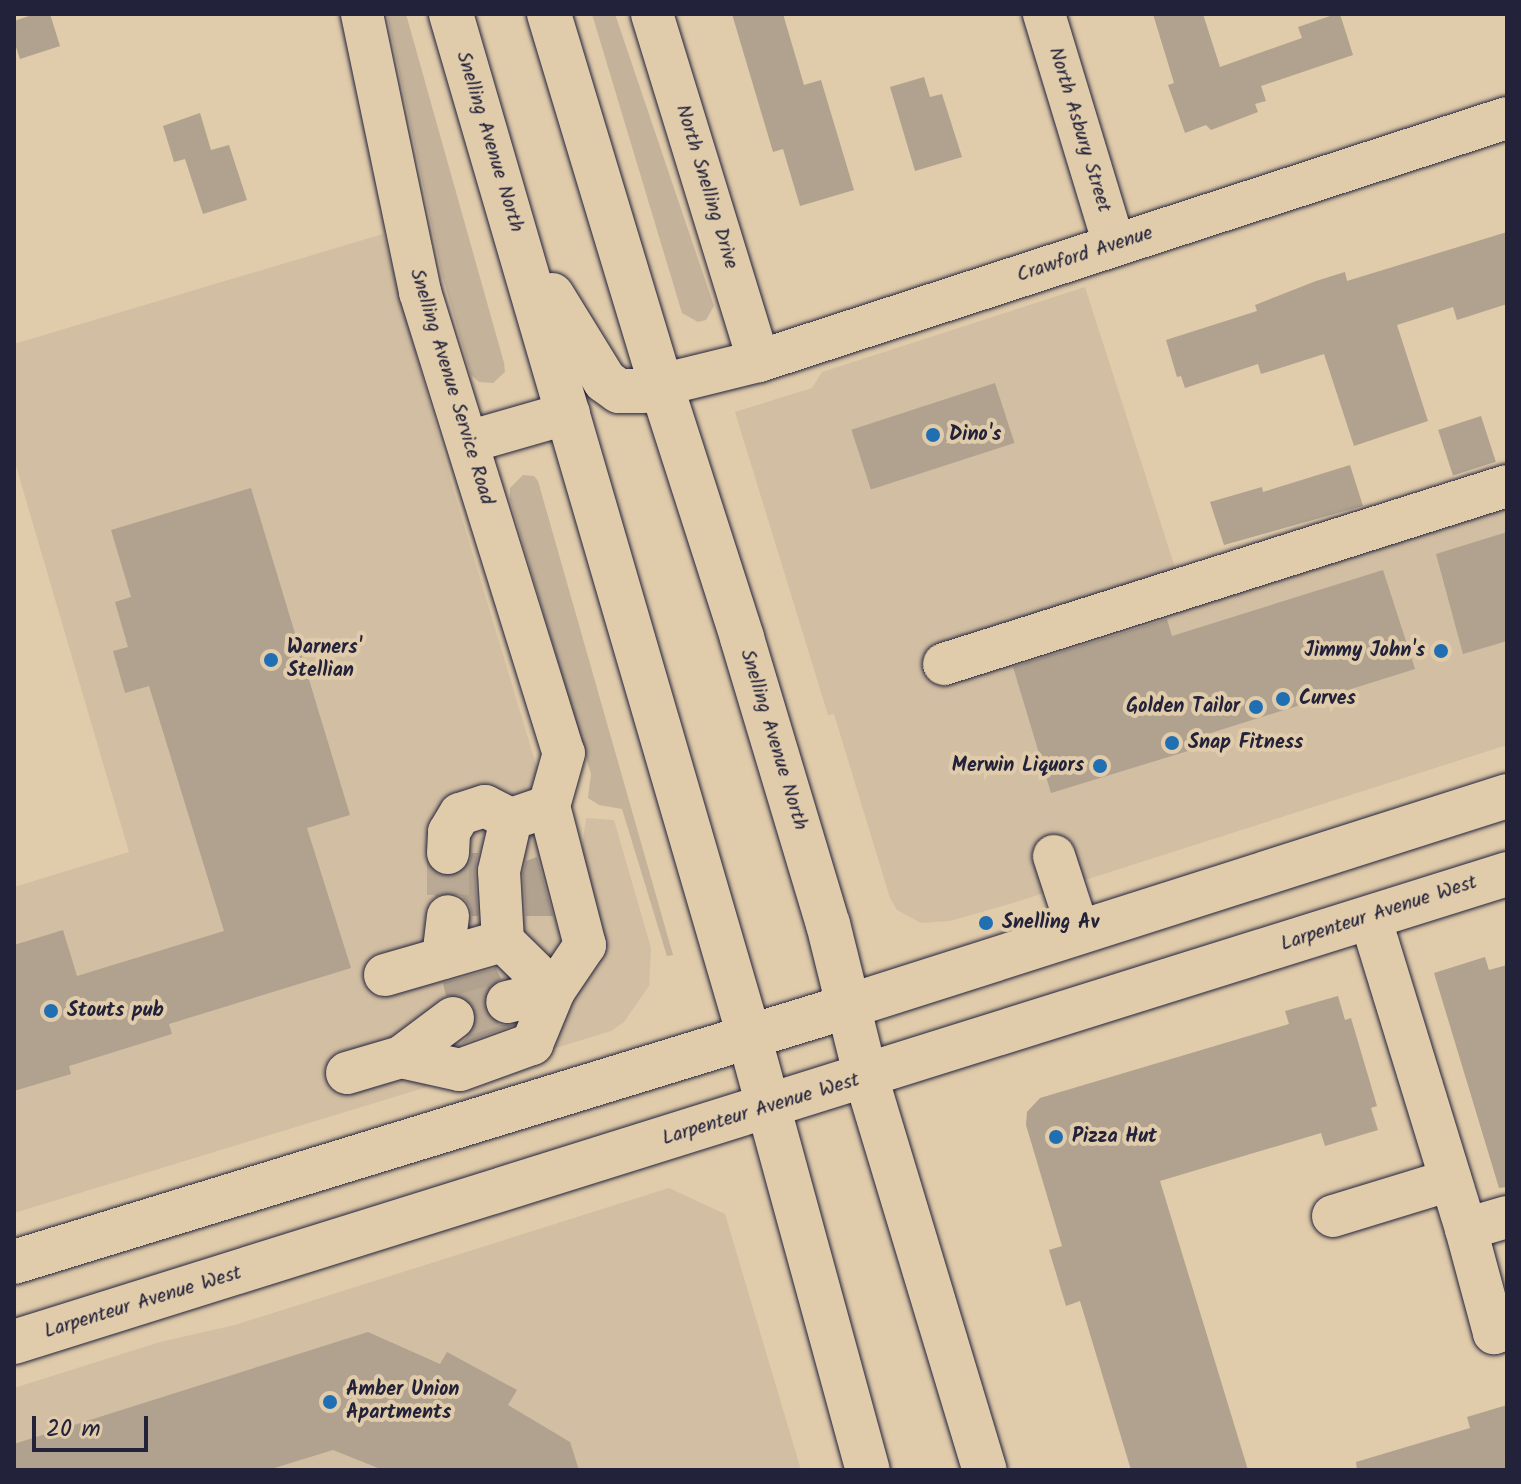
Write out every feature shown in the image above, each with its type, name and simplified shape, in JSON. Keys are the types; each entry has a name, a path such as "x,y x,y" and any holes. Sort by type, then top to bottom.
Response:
{"main road":[{"name":"Snelling Avenue North","path":"451,14 749,1036 868,1470"},
{"name":"Snelling Avenue North","path":"549,14 661,385 742,638 849,1006 866,1077 985,1470"},
{"path":"523,258 546,285 605,381 619,391 643,391 661,385"},
{"path":"14,1262 849,1006 1507,796"},
{"name":"Larpenteur Avenue West","path":"14,1342 1507,874"}],"street":[{"name":"Snelling Avenue Service Road","path":"362,14 407,243 564,753 530,813"},
{"name":"North Snelling Drive","path":"652,14 759,361"},
{"name":"North Asbury Street","path":"1044,14 1114,245"},
{"name":"Crawford Avenue","path":"661,385 759,361 1507,118"},
{"path":"468,442 569,413"},
{"path":"944,664 1507,486"},
{"path":"448,853 449,832 460,814 485,806 530,813"},
{"path":"530,813 499,871 503,941 554,991"},
{"path":"401,1057 460,1070 532,1044 554,991 585,945 530,813"},
{"path":"1054,856 1079,933"},
{"path":"443,958 448,916"},
{"path":"1370,917 1466,1229 1494,1333 1507,1329"},
{"path":"385,975 503,941"},
{"path":"507,1002 554,991"},
{"path":"347,1073 401,1057 453,1018"},
{"path":"1333,1216 1451,1180"},
{"path":"1466,1229 1507,1217"}],"shaded area":[{"path":"387,14 406,14 504,363 505,372 493,383 479,382 471,375 442,275"},
{"path":"592,14 615,14 714,306 706,320 698,322 682,313"},
{"path":"383,234 454,492 535,761 566,847 582,848 586,818 614,820 651,948 649,986 624,1022 611,1031 14,1213 14,887 129,852 14,459 14,344"},
{"path":"1085,287 1187,605 1507,503 1507,745 1013,903 950,921 921,923 897,910 890,898 834,714 828,715 735,412 812,388 822,372"},
{"path":"523,475 534,476 538,481 673,955 667,956 622,809 599,805 588,798 591,774 510,499 510,488"},
{"path":"669,1188 725,1214 801,1470 14,1470 14,1388 160,1342 235,1325"}],"building":[{"path":"35,14 50,14 60,46 20,59 14,41 14,21"},
{"path":"732,14 783,14 804,85 821,80 854,190 800,206 783,149 773,152"},
{"path":"1153,14 1203,14 1220,67 1302,38 1298,27 1336,14 1340,14 1353,55 1261,86 1266,101 1255,104 1258,112 1211,130 1206,125 1185,133 1168,85 1174,83"},
{"path":"924,77 930,97 942,94 962,157 915,171 890,87"},
{"path":"200,113 211,150 229,145 247,200 203,214 185,159 174,162 163,126"},
{"path":"1507,232 1507,304 1457,320 1453,307 1397,325 1428,421 1354,446 1324,354 1261,374 1258,364 1185,388 1181,376 1177,377 1166,340 1257,311 1255,305 1316,281 1345,272 1347,281"},
{"name":"Dino's","path":"995,383 1014,443 871,490 851,430"},
{"path":"1481,416 1496,462 1453,476 1438,430"},
{"path":"1350,465 1363,506 1224,545 1210,502 1262,487 1263,492"},
{"path":"251,488 350,815 307,828 351,968 169,1024 172,1034 69,1066 71,1074 14,1091 14,945 63,930 77,976 224,931 149,686 125,693 113,651 128,647 115,602 131,597 111,530"},
{"path":"1507,532 1507,641 1463,654 1436,554"},
{"path":"1383,570 1415,669 1198,737 1201,747 1051,793 1013,667 1167,619 1172,636"},
{"path":"472,853 478,853 475,872 478,916 472,916 470,906 462,896 450,892 435,897 435,873 448,877 460,874 469,865"},
{"path":"537,857 553,916 526,916 523,873 526,861"},
{"path":"1485,957 1489,970 1507,965 1507,1187 1499,1188 1434,973"},
{"path":"496,968 501,979 484,994 484,1008 490,1019 499,1025 514,1025 461,1044 475,1028 477,1014 472,1003 463,996 446,996 443,983"},
{"path":"1338,996 1345,1020 1351,1018 1377,1106 1371,1108 1378,1130 1325,1146 1321,1133 1160,1181 1248,1470 1131,1470 1080,1301 1066,1306 1049,1250 1062,1246 1026,1125 1027,1112 1040,1098 1289,1024 1285,1011"},
{"name":"Amber Union Apartments","path":"368,1332 440,1364 447,1352 517,1390 508,1405 570,1442 579,1470 383,1470 333,1450 268,1470 14,1470 14,1444"},
{"path":"1507,1405 1507,1470 1357,1470 1356,1462 1470,1428 1467,1417"}],"tunnel":[{"path":"448,853 448,916"},
{"path":"453,1018 507,1002"}],"place":[{"name":"Dino's","path":"933,435"},
{"name":"Jimmy John's","path":"1441,651"},
{"name":"Warners' Stellian","path":"271,660"},
{"name":"Curves","path":"1283,699"},
{"name":"Golden Tailor","path":"1256,707"},
{"name":"Snap Fitness","path":"1172,743"},
{"name":"Merwin Liquors","path":"1100,766"},
{"name":"Snelling Av","path":"986,923"},
{"name":"Stouts pub","path":"51,1011"},
{"name":"Pizza Hut","path":"1056,1137"},
{"name":"Amber Union Apartments","path":"330,1402"}]}
